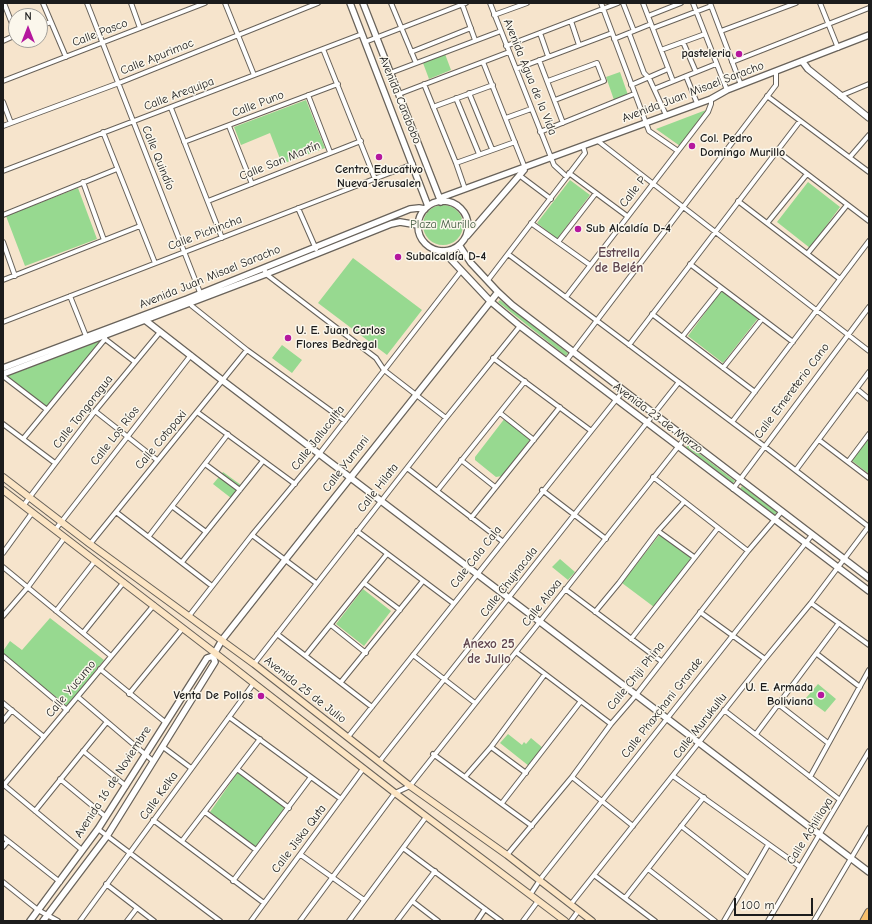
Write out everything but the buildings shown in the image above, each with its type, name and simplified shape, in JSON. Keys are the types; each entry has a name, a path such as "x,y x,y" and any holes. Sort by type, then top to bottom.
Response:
{"main road":[{"name":"Avenida 25 de Julio","path":"3,477 90,544 254,664 410,786 507,855 592,921"},
{"path":"3,491 154,605 214,654 254,683 363,769 565,921"},
{"path":"864,921 869,912"}],"street":[{"path":"4,3 8,14"},
{"path":"43,3 66,57"},
{"name":"Calle Quindío","path":"87,3 202,296"},
{"path":"131,3 140,28"},
{"name":"Calle Pasco","path":"3,81 205,3"},
{"path":"225,3 254,75"},
{"name":"Calle Apurimac","path":"3,126 119,83 318,3"},
{"name":"Avenida Carabobo","path":"350,3 413,164 427,208"},
{"name":"Avenida Carabobo","path":"363,3 441,200"},
{"path":"391,3 416,63"},
{"path":"452,3 454,8"},
{"name":"Avenida Agua de la Vida","path":"490,3 554,165 627,216"},
{"path":"494,15 527,3"},
{"path":"601,3 649,131 678,151"},
{"path":"506,46 618,3"},
{"path":"623,3 634,31"},
{"path":"643,3 672,81"},
{"path":"648,16 681,3"},
{"path":"693,3 727,90"},
{"path":"721,31 796,3"},
{"path":"820,3 838,48"},
{"path":"365,42 464,4 476,40"},
{"path":"614,39 634,31 696,12 710,5 741,85"},
{"path":"732,62 869,8"},
{"path":"571,21 579,45"},
{"path":"411,52 471,28"},
{"path":"390,73 501,31"},
{"path":"540,33 548,56"},
{"path":"516,69 612,33"},
{"path":"629,33 644,73 649,78 666,115"},
{"name":"Calle Arequipa","path":"3,171 362,34"},
{"path":"661,50 704,34"},
{"name":"Avenida Juan Misael Saracho","path":"441,200 465,189 711,98 727,90 869,35"},
{"path":"683,42 696,72"},
{"path":"323,49 375,179"},
{"path":"399,94 509,52"},
{"path":"539,60 563,123"},
{"path":"802,61 808,69 869,118"},
{"path":"483,62 525,168"},
{"path":"548,81 597,63 604,81 555,100"},
{"path":"654,88 716,64"},
{"path":"631,85 668,69"},
{"path":"566,361 776,85 776,72"},
{"path":"686,76 697,103"},
{"name":"Calle Puno","path":"184,142 338,84"},
{"path":"424,84 465,189"},
{"path":"840,96 869,84"},
{"path":"433,107 493,85"},
{"path":"469,93 492,149"},
{"path":"540,132 634,94"},
{"path":"308,95 330,152"},
{"path":"767,96 869,172"},
{"path":"456,98 478,154"},
{"name":"Calle P","path":"566,297 708,112 711,104 711,98"},
{"path":"3,102 11,123"},
{"path":"171,108 222,238"},
{"path":"506,118 531,109"},
{"path":"629,345 800,121"},
{"path":"229,126 252,184"},
{"path":"103,132 155,263"},
{"path":"850,158 869,135"},
{"name":"Calle San Martín","path":"208,201 361,141"},
{"path":"598,141 869,351"},
{"path":"456,163 515,142"},
{"path":"488,280 586,153 583,146"},
{"path":"777,151 869,221"},
{"name":"Calle Pichincha","path":"3,322 413,164"},
{"name":"Avenida Juan Misael Saracho","path":"464,239 525,168"},
{"path":"3,215 117,169"},
{"path":"768,222 807,174"},
{"path":"519,175 551,198"},
{"path":"82,182 104,240"},
{"path":"558,242 596,193"},
{"path":"441,200 454,204 464,213 468,226 464,239 459,245 452,249 443,251 433,249 424,242 420,236 418,225 420,216 427,208 441,200"},
{"path":"738,201 768,222 840,279"},
{"path":"808,253 847,205"},
{"path":"298,208 318,253"},
{"name":"Avenida Juan Misael Saracho","path":"202,296 264,268 410,209 427,208"},
{"name":"Avenida Juan Misael Saracho","path":"3,368 86,336 143,318 266,274 396,222 418,225"},
{"path":"532,223 590,265"},
{"path":"3,280 140,226"},
{"path":"732,422 869,241"},
{"path":"3,242 16,276"},
{"name":"Avenida 23 de Marzo","path":"459,245 471,262 498,292 623,391 869,578"},
{"name":"Avenida 23 de Marzo","path":"443,251 490,301 520,326 869,591"},
{"path":"508,254 598,320 869,527"},
{"path":"690,264 793,342"},
{"path":"264,268 266,274 376,358 384,370 446,418"},
{"name":"Calle Jallucallta","path":"189,616 252,535 320,453 462,271"},
{"path":"682,337 721,288"},
{"name":"Calle Yumani","path":"214,654 222,640 498,292"},
{"path":"70,296 86,336"},
{"path":"188,301 248,350 345,420"},
{"name":"Calle Emereterio Cano","path":"733,489 739,478 869,306"},
{"path":"652,314 755,392"},
{"path":"143,318 222,380 351,476 636,694 699,744 869,872"},
{"name":"Avenida Juan Misael Saracho","path":"3,375 105,337 143,318"},
{"path":"723,368 762,319"},
{"name":"Calle Hilata","path":"254,664 357,531 520,326"},
{"name":"Calle Tongoragua","path":"23,506 95,411 160,332"},
{"path":"24,439 46,409 105,337 135,362"},
{"name":"Calle Cotopaxi","path":"90,544 222,380 248,350"},
{"name":"Calle Los Ríos","path":"55,530 190,355"},
{"path":"494,358 590,430"},
{"path":"796,470 869,372"},
{"path":"3,375 46,409"},
{"path":"437,491 525,381"},
{"name":"Calle Chujnacala","path":"379,762 679,382"},
{"path":"857,389 869,399"},
{"name":"Cale Cala Cala","path":"348,737 542,490 623,391"},
{"path":"471,518 560,407"},
{"path":"95,411 157,460"},
{"path":"197,412 294,484"},
{"path":"500,413 534,440"},
{"path":"3,424 55,463"},
{"path":"149,536 228,434"},
{"path":"848,462 869,434"},
{"name":"Calle Alaxa","path":"395,793 410,786 685,438"},
{"path":"819,440 869,478"},
{"path":"182,562 263,460"},
{"path":"462,460 495,487"},
{"path":"205,464 240,490"},
{"path":"407,468 502,542"},
{"path":"653,477 748,551"},
{"path":"542,490 606,539"},
{"path":"596,612 619,584 658,531 684,502"},
{"path":"172,507 206,532"},
{"name":"Calle Chiji Phina","path":"507,855 572,777 611,724 748,551 782,511"},
{"path":"116,512 212,586"},
{"path":"3,553 32,513"},
{"name":"Calle Murukullu","path":"571,904 699,744 724,710 811,603 869,527"},
{"path":"631,639 718,528"},
{"path":"357,531 453,603"},
{"path":"658,531 694,557"},
{"path":"252,535 316,584"},
{"name":"Calle Phaxchani Grande","path":"530,895 666,718 733,636 812,535"},
{"path":"3,616 28,587 65,537"},
{"path":"306,655 387,554"},
{"path":"56,611 96,561"},
{"path":"3,567 111,656"},
{"path":"341,682 423,581"},
{"path":"83,633 124,582"},
{"path":"364,583 400,610"},
{"path":"565,589 661,661"},
{"path":"811,603 869,645"},
{"name":"Calle Yucumo","path":"3,785 154,605"},
{"path":"700,612 765,659"},
{"path":"756,734 818,654 839,623"},
{"path":"331,625 366,653"},
{"path":"129,694 183,628"},
{"path":"277,634 372,707"},
{"path":"516,652 611,724"},
{"name":"Avenida 16 de Noviembre","path":"30,921 98,829 207,658 214,654 215,662 107,836 43,921"},
{"path":"818,654 860,687"},
{"path":"413,655 475,703"},
{"path":"3,656 67,710"},
{"path":"100,669 165,722"},
{"path":"810,777 869,670"},
{"path":"465,777 491,747 545,674"},
{"name":"Calle Kelka","path":"80,921 254,683"},
{"path":"78,697 106,723 153,761"},
{"path":"502,803 581,701"},
{"path":"3,703 44,737"},
{"path":"778,704 828,742"},
{"path":"3,721 12,710"},
{"path":"724,710 840,800"},
{"path":"229,717 341,799"},
{"path":"35,811 106,723"},
{"path":"182,841 260,739"},
{"path":"163,747 191,768"},
{"path":"491,747 526,773"},
{"path":"83,751 126,786"},
{"name":"Calle Achililaya","path":"768,921 799,866 869,751"},
{"path":"434,754 532,826"},
{"path":"237,769 289,808"},
{"name":"Calle Jiska Quta","path":"251,921 363,769"},
{"path":"673,776 799,866"},
{"path":"233,881 311,777"},
{"path":"572,777 632,826"},
{"path":"60,779 106,817"},
{"path":"3,785 82,850"},
{"path":"300,921 395,793"},
{"path":"625,898 704,797"},
{"path":"205,812 256,850"},
{"path":"349,921 426,817"},
{"path":"153,820 264,903"},
{"path":"681,826 748,878"},
{"path":"814,921 869,828"},
{"path":"98,829 220,921"},
{"path":"3,837 60,882"},
{"path":"3,847 8,841"},
{"path":"724,921 768,845"},
{"path":"403,848 501,921"},
{"path":"301,855 364,900"},
{"path":"648,869 715,921"},
{"path":"397,921 435,871"},
{"path":"594,875 655,921"},
{"path":"3,882 38,910 48,914 58,921"},
{"path":"106,884 154,921"},
{"path":"412,901 438,921"},
{"path":"524,921 538,901"},
{"path":"127,921 137,908"},
{"path":"477,921 485,909"},
{"path":"571,921 579,910"}],"green space":[{"path":"445,54 451,70 429,79 423,63"},
{"path":"620,72 628,95 614,100 606,77"},
{"path":"306,100 325,148 282,164 270,133 241,145 234,127"},
{"path":"706,110 680,146 656,129"},
{"path":"570,180 590,195 557,239 537,223"},
{"path":"808,182 840,207 810,248 777,222"},
{"path":"78,188 97,239 25,266 6,216"},
{"name":"Plaza Murillo","path":"443,205 451,207 457,211 461,217 463,225 461,233 457,239 451,243 443,245 435,243 429,239 425,233 423,225 425,217 429,211 435,207"},
{"path":"353,258 422,310 387,355 318,303"},
{"path":"722,290 759,317 723,363 688,336"},
{"path":"500,300 568,353 566,356 498,302"},
{"path":"103,338 45,409 5,377"},
{"path":"282,345 302,360 292,373 272,358"},
{"path":"508,417 533,436 502,476 496,477 475,460 475,457 505,418"},
{"path":"869,436 869,474 851,460"},
{"path":"688,445 735,481 733,483 686,447"},
{"path":"223,472 241,485 231,498 213,484"},
{"path":"742,486 777,512 775,515 740,489"},
{"path":"660,534 692,558 654,607 622,583"},
{"path":"560,559 575,572 568,580 552,567"},
{"path":"363,589 391,611 364,646 336,624"},
{"path":"50,618 104,660 67,706 3,654 3,651 10,641 22,650"},
{"path":"818,684 836,699 825,712 806,698"},
{"path":"508,734 522,745 524,742 526,744 531,738 543,748 529,766 500,743"},
{"path":"238,772 284,807 283,811 257,847 254,847 210,812"}],"place":[{"name":"pasteleria","path":"739,54"},
{"name":"Col. Pedro Domingo Murillo","path":"692,146"},
{"name":"Centro Educativo Nueva Jerusalen","path":"379,157"},
{"name":"Sub Alcaldía D-4","path":"578,229"},
{"name":"Subalcaldía D-4","path":"398,257"},
{"name":"U. E. Juan Carlos Flores Bedregal","path":"288,338"},
{"name":"U. E. Armada Boliviana","path":"821,695"},
{"name":"Venta De Pollos","path":"261,696"}],"district":[{"name":"Estrella de Belén","path":"619,260"},
{"name":"Anexo 25 de Julio","path":"489,652"}]}
